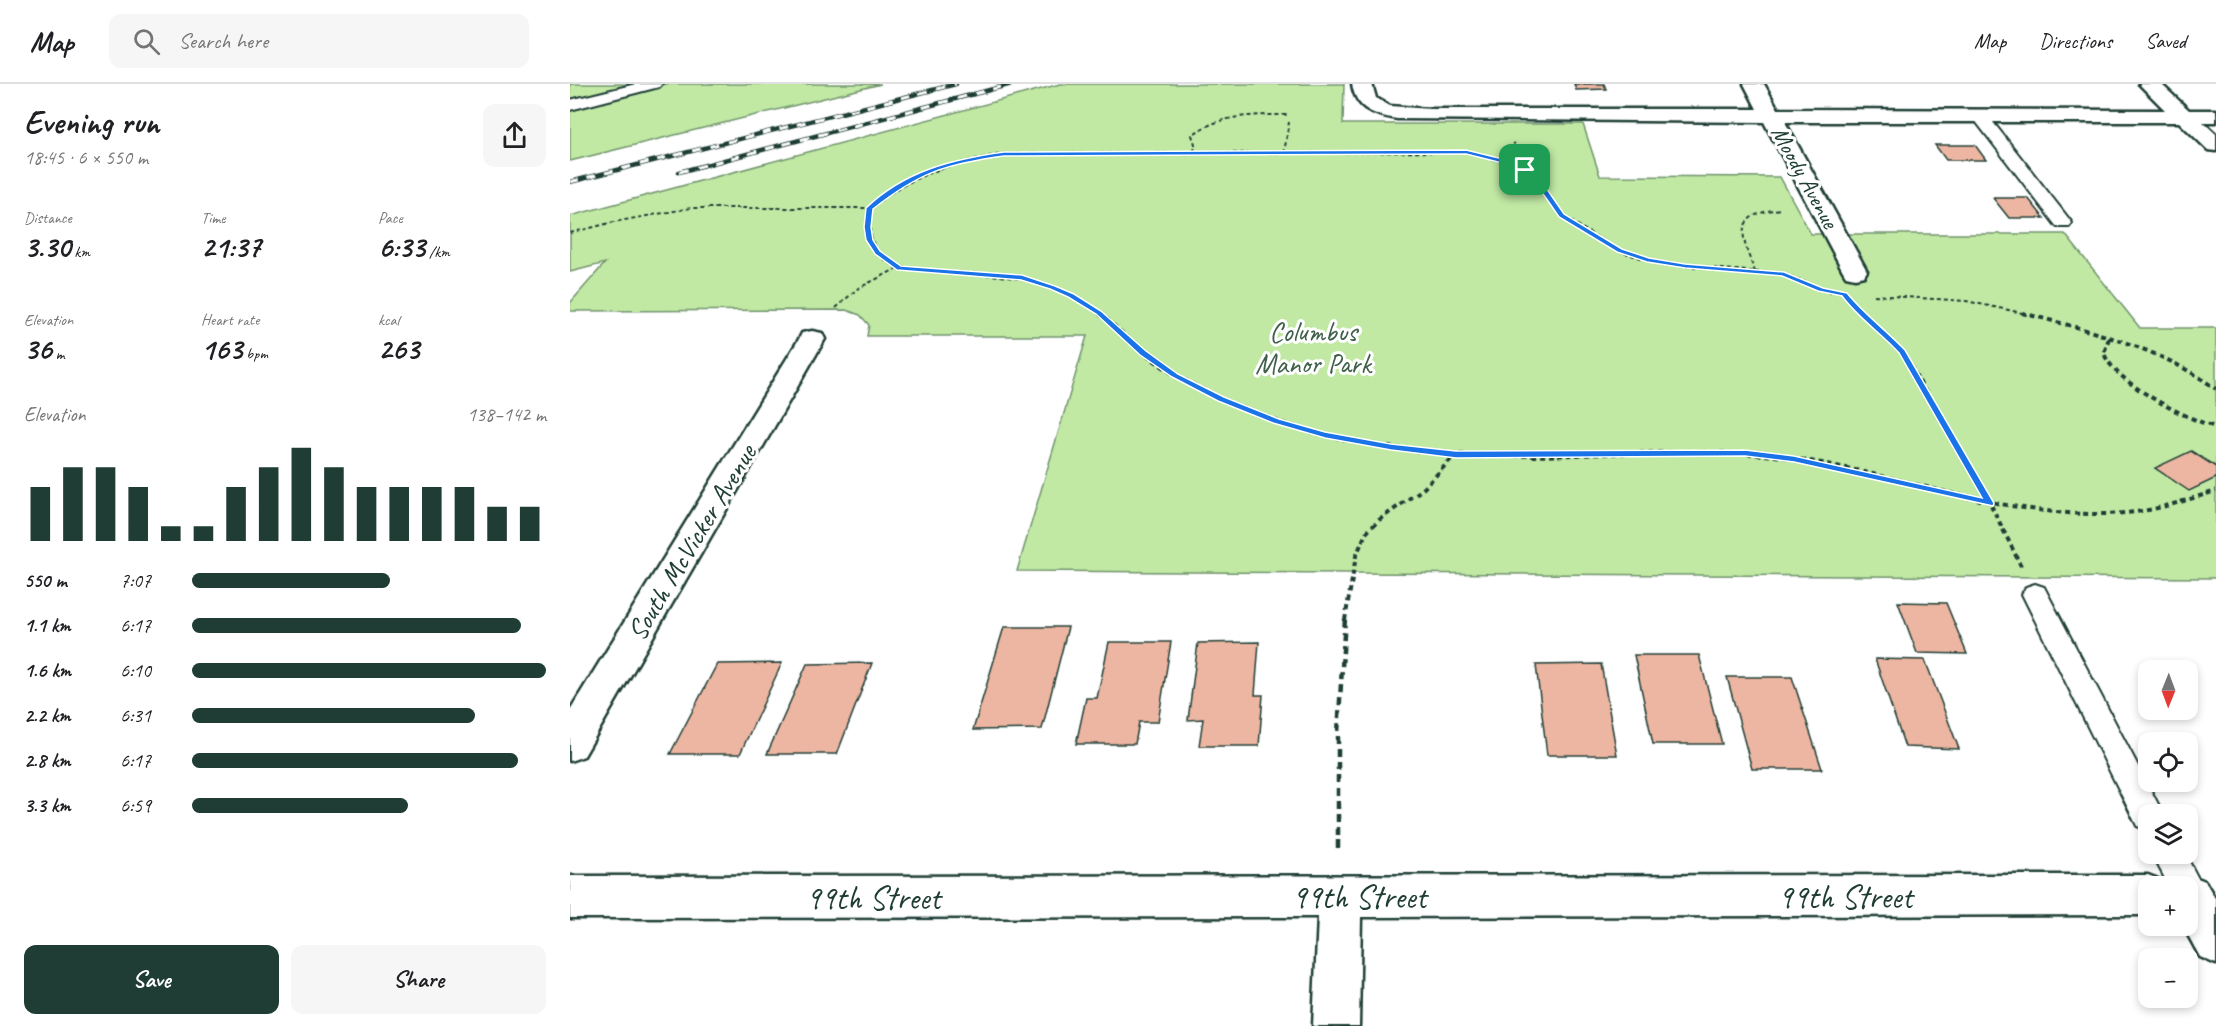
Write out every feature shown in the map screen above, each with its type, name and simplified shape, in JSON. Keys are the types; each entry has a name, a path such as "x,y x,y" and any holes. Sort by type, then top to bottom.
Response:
{"street":[{"path":"1362,84 1362,95 1366,102 1377,109 1430,115 2216,116"},
{"name":"Moody Avenue","path":"1754,84 1856,271"},
{"path":"2149,84 2216,145"},
{"name":"South McVicker Avenue","path":"570,744 812,339"},
{"name":"99th Street","path":"570,897 2138,895"},
{"path":"1336,1026 1340,896"},
{"path":"2198,903 2216,942"}],"lane":[{"path":"570,105 654,84"},
{"path":"1979,115 2063,223"},
{"path":"2035,594 2142,804"}],"path":[{"path":"1194,153 1195,144 1192,135 1205,124 1246,115 1288,115"},
{"path":"1284,153 1289,122"},
{"path":"570,233 624,220 691,208 870,208 900,184 930,170 964,160 1004,154 1466,152 1500,160 1525,170 1538,181 1561,215 1620,251 1647,260 1685,266 1784,274 1821,290 1836,293"},
{"path":"870,208 869,240 877,253 899,268"},
{"path":"1755,272 1742,231 1746,221 1758,213 1782,209"},
{"path":"836,308 844,298 868,282 899,268 1022,277 1071,296 1098,312 1143,353 1175,375 1232,404 1276,421 1325,435 1391,447 1456,454 1745,453 1794,459 1990,503 2036,511 2127,513 2173,504 2216,491"},
{"path":"1844,294 1856,309 1884,332 1902,352 1990,503 2020,566"},
{"path":"1866,295 1938,298 1978,303 2037,316 2162,357 2216,389"},
{"path":"2109,338 2103,348 2104,358 2112,367 2172,410 2192,420 2216,427"},
{"path":"1338,849 1340,695 1347,600 1355,557 1365,534 1382,518 1423,488 1456,454"}],"green space":[{"path":"570,84 881,84 570,161"},
{"name":"Columbus Manor Park","path":"1060,84 1344,84 1343,124 1583,124 1600,176 1780,177 1811,234 2065,234 2140,328 2216,328 2216,578 1017,571 1087,336 867,336 869,325 860,315 846,310 570,311 570,303 605,263 570,272 570,216"}],"building":[{"path":"1574,84 1604,84 1606,89 1576,90"},
{"path":"1935,145 1975,145 1986,160 1946,160"},
{"path":"1993,198 2028,198 2044,218 2009,218"},
{"path":"2191,451 2216,467 2216,478 2189,491 2155,468"},
{"path":"1898,602 1946,603 1967,654 1917,653"},
{"path":"1004,627 1068,627 1042,729 973,730"},
{"path":"1109,642 1171,642 1158,722 1139,722 1135,744 1076,744 1086,698 1097,698"},
{"path":"1259,642 1255,695 1263,695 1259,746 1199,746 1203,719 1188,720 1198,643"},
{"path":"1634,655 1699,655 1722,744 1653,744"},
{"path":"1875,659 1925,660 1959,749 1905,747"},
{"path":"782,663 740,754 670,754 717,664"},
{"path":"872,663 837,754 767,754 807,664"},
{"path":"1601,664 1617,755 1547,755 1536,665"},
{"path":"1727,677 1792,677 1822,769 1752,769"}],"railway":[{"path":"570,182 956,84"},
{"path":"679,172 1012,84"}],"route":[{"path":"1466,152 1509,163 1525,170 1538,181 1561,215 1620,251 1647,260 1685,266 1784,274 1821,290 1844,294 1856,309 1884,332 1902,352 1990,503 1794,459 1745,453 1456,454 1391,447 1325,435 1276,421 1221,399 1175,375 1143,353 1098,312 1071,296 1022,277 899,268 877,253 869,240 870,208 900,184 930,170 964,160 1004,154 1466,152"}]}
